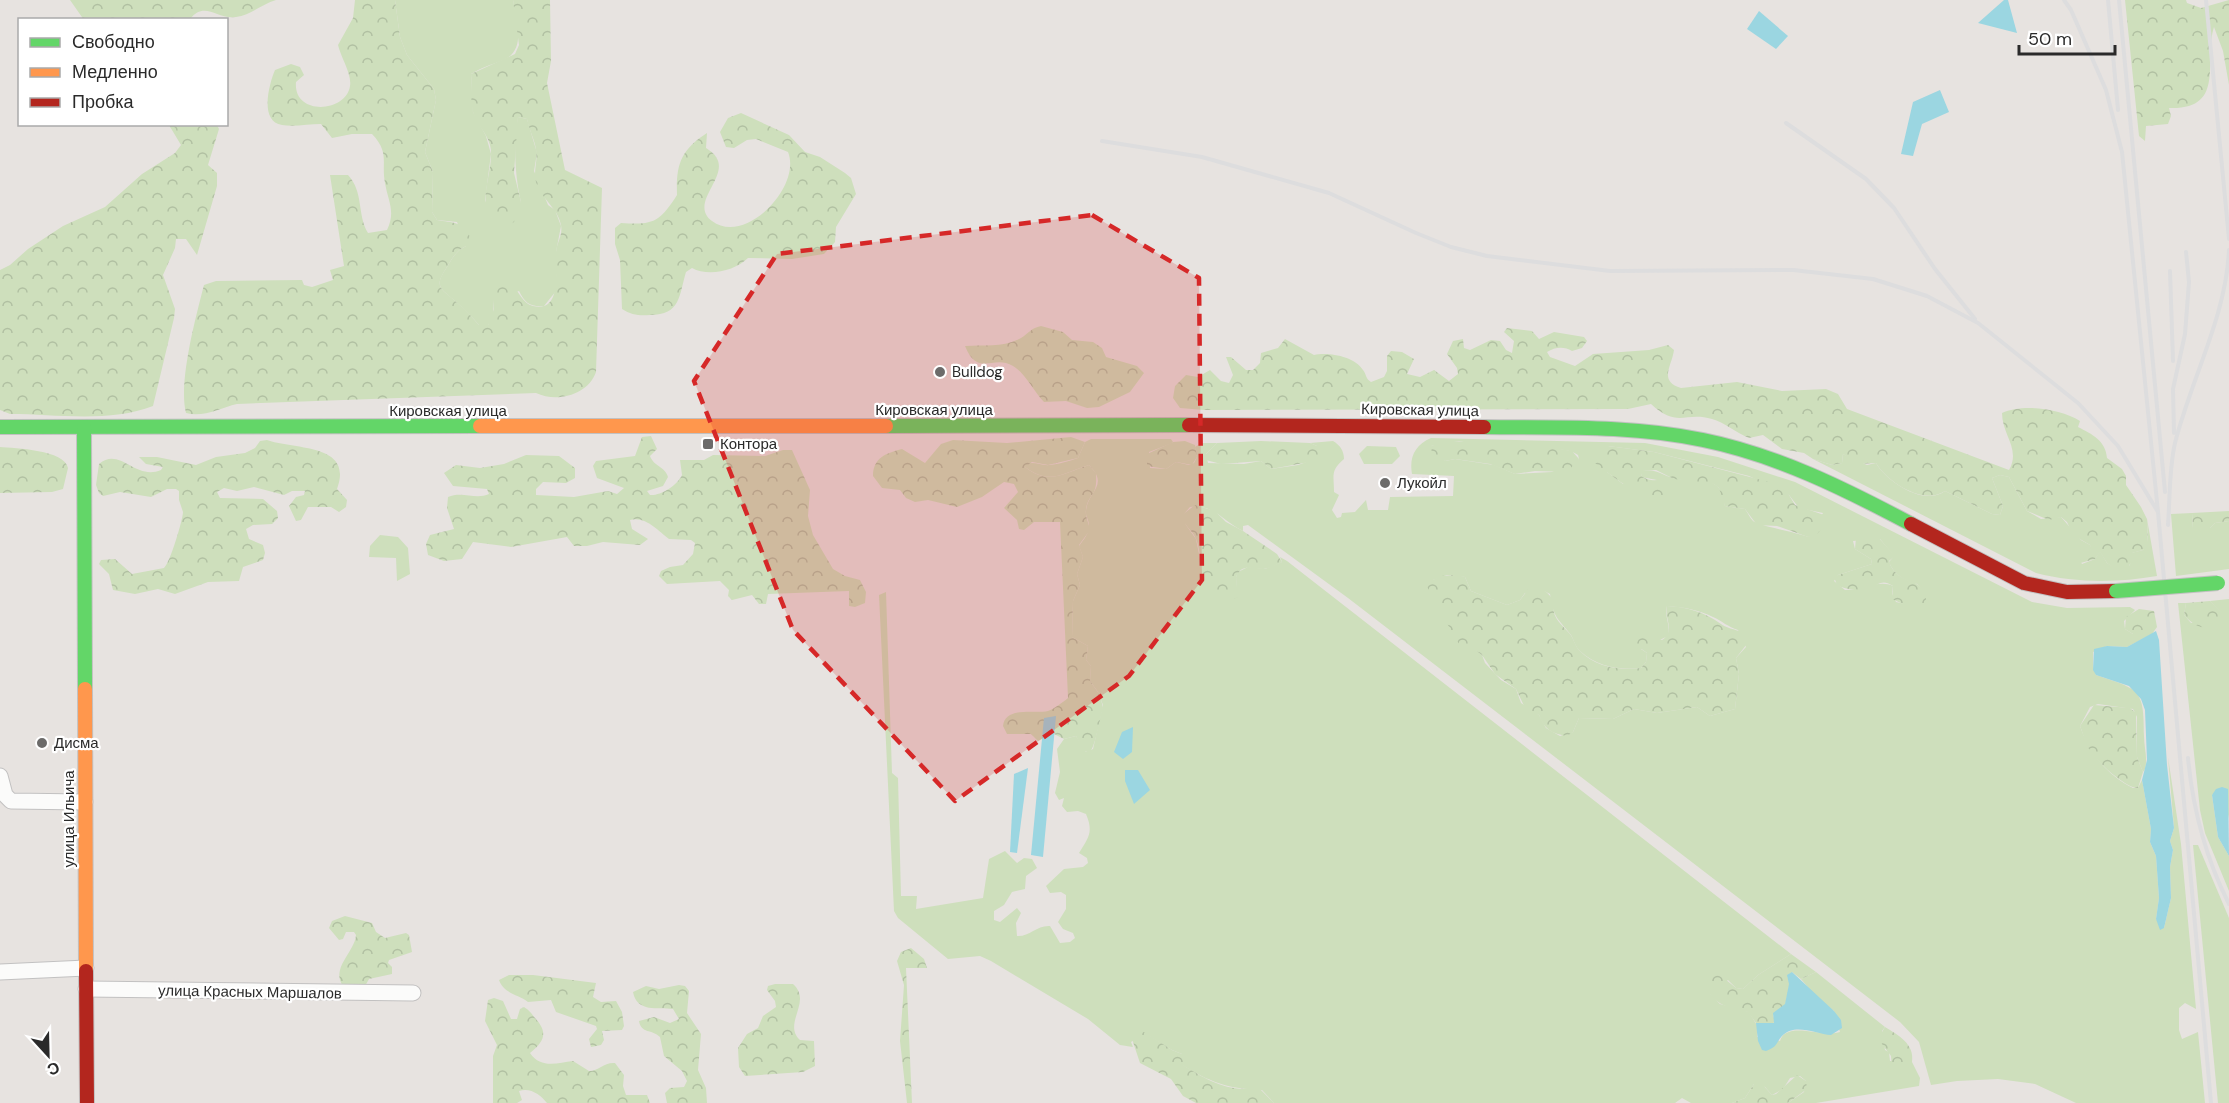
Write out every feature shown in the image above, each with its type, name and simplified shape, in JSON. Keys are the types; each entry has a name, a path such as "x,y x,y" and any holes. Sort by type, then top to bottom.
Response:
{"main road":[{"name":"Кировская улица","path":"0,427 1346,426 1588,428 1676,435 1734,447 1784,463 1857,495 2024,583 2067,592 2116,591 2224,582"},
{"name":"улица Ильича","path":"84,427 87,1103"}],"street":[{"path":"0,776 5,795 11,801 86,802"},
{"path":"0,972 86,968"},
{"name":"улица Красных Маршалов","path":"86,989 413,993"}],"highlighted area":[{"path":"1092,215 1199,278 1202,580 1129,676 955,801 793,630 694,381 777,254"}],"green space":[{"path":"70,0 276,0 236,17 201,11 191,18 83,18"},
{"path":"355,0 395,0 400,37 407,55 434,89 436,100 425,152 433,172 432,212 437,220 461,225 470,237 466,246 451,260 440,279 440,287 479,325 488,325 494,309 494,291 501,284 511,284 530,305 543,306 549,303 555,287 556,252 561,229 557,214 536,182 536,150 527,119 518,117 514,173 521,202 514,222 506,227 494,221 488,212 486,191 490,167 490,145 473,112 471,74 515,54 519,45 513,0 550,0 551,61 547,83 565,170 602,188 596,372 592,380 579,391 562,397 536,393 237,404 205,413 186,413 184,385 186,367 204,285 216,281 302,280 304,285 312,287 333,280 330,270 344,266 330,175 348,175 353,182 362,219 368,233 387,230 390,224 391,212 384,176 383,152 372,134 352,134 332,138 321,124 282,125 270,117 268,110 270,84 275,70 291,64 300,67 304,75 296,82 297,93 303,101 320,107 330,106 339,102 346,95 350,81 338,45 353,18"},
{"path":"395,0 513,0 518,27 517,44 509,57 471,74 473,112 486,136 491,154 485,200 492,218 521,202 515,149 518,117 527,119 537,153 534,171 548,205 555,210 561,226 556,252 556,291 544,306 528,303 519,291 494,300 493,318 488,325 479,325 440,287 440,279 451,260 466,246 457,222 437,220 432,212 433,172 425,152 436,100 434,89 407,55 400,37"},
{"path":"2125,0 2186,0 2187,3 2201,8 2229,0 2229,85 2223,51 2214,27 2206,92 2199,101 2187,106 2169,108 2171,116 2168,124 2146,126 2145,141 2139,136"},
{"path":"741,113 789,135 805,152 820,157 851,178 856,194 836,227 835,242 824,254 792,259 748,258 743,263 729,269 713,272 698,271 692,268 686,272 680,296 668,312 643,315 625,311 622,309 620,260 615,244 615,228 621,223 648,222 660,217 677,195 677,175 685,152 698,139 707,133 706,148 715,156 719,165 718,173 704,206 706,214 712,221 725,227 740,226 768,209 779,196 787,181 790,166 788,152 756,139 747,140 734,148 726,147 720,132 728,118"},
{"path":"170,126 218,126 219,129 208,165 217,173 217,186 197,255 186,239 176,239 175,248 163,275 175,309 153,406 101,416 10,414 0,410 0,270 63,226 105,207 142,174 175,153 181,145"},
{"path":"1041,326 1063,332 1072,340 1093,342 1102,348 1106,357 1137,366 1144,373 1130,392 1099,407 1087,408 1066,401 1044,402 1013,366 999,362 986,364 975,361 965,346 1008,343"},
{"path":"1507,328 1532,331 1539,339 1554,332 1584,337 1587,341 1582,348 1572,351 1560,348 1547,352 1550,357 1575,366 1593,354 1649,350 1668,345 1674,350 1668,377 1674,385 1681,388 1737,382 1782,391 1826,389 1838,394 1847,409 2009,470 2013,455 2002,413 2020,408 2031,408 2063,413 2080,421 2078,427 2097,439 2104,447 2107,458 2122,469 2126,476 2126,485 2147,519 2148,544 2143,550 2132,553 2132,561 2123,575 2107,563 2100,552 2095,559 2077,564 2077,555 2091,549 2090,545 2073,535 2067,522 2061,517 2049,520 2027,511 2009,477 2000,475 1992,478 2003,506 2000,515 1992,514 1945,491 1927,496 1907,490 1888,478 1876,463 1859,464 1843,454 1842,463 1832,465 1813,459 1804,453 1782,449 1763,435 1749,438 1721,423 1703,417 1675,418 1651,404 1628,409 1204,410 1180,408 1173,398 1175,386 1186,375 1198,377 1210,370 1221,381 1229,383 1233,375 1226,357 1231,357 1246,370 1253,370 1260,363 1261,353 1278,348 1285,339 1314,355 1333,355 1354,361 1371,382 1384,377 1387,371 1387,356 1391,351 1402,352 1414,359 1407,374 1420,377 1434,370 1449,381 1458,374 1457,368 1447,354 1453,341 1463,339 1464,348 1470,350 1491,340 1500,341 1506,350 1512,353 1514,341 1504,332"},
{"path":"651,436 657,449 650,456 667,473 668,477 663,486 647,491 650,495 668,490 680,479 682,475 680,460 704,460 713,455 765,456 783,450 792,450 810,490 808,516 813,535 833,569 845,576 860,580 866,592 865,603 855,607 849,606 849,591 768,594 766,604 759,604 752,595 732,600 728,596 729,590 720,581 667,584 659,576 661,571 683,565 693,554 695,543 691,540 669,539 651,525 636,519 630,520 632,529 648,539 640,545 603,542 574,546 567,537 511,547 473,542 462,559 444,561 428,555 426,544 430,535 454,529 447,508 448,497 489,494 487,489 453,486 444,473 456,465 480,468 504,464 526,455 559,456 575,468 575,478 566,483 543,482 536,489 536,495 574,497 608,491 617,494 624,488 597,478 593,466 596,461 635,456 642,437"},
{"path":"1071,437 1085,442 1078,458 1048,465 1032,462 1025,467 1041,476 1049,477 1089,465 1096,473 1096,487 1086,510 1090,530 1079,545 1083,557 1077,574 1080,585 1073,601 1072,637 1088,646 1086,660 1091,666 1090,681 1100,695 1103,708 1095,740 1089,753 1083,750 1076,736 1064,739 1054,734 1038,741 1031,734 1007,734 1003,726 1005,720 1014,713 1048,711 1068,698 1060,522 1034,522 1024,530 1019,529 1017,520 1004,508 1018,492 1014,484 1004,482 982,497 957,507 928,500 915,502 906,498 900,490 882,488 873,476 875,465 882,457 902,449 925,463 941,444 953,440 1007,443"},
{"path":"1431,438 1645,443 1718,457 1795,482 2032,602 2067,608 2130,607 2135,610 2124,621 2125,629 2133,634 2152,634 2127,647 2107,646 2093,652 2093,667 2096,675 2131,688 2140,700 2143,708 2146,757 2143,772 2137,757 2137,717 2133,709 2098,704 2090,707 2080,726 2094,754 2115,777 2133,788 2138,788 2142,780 2151,829 2150,842 2156,856 2159,898 2156,919 2164,928 2171,898 2170,867 2173,850 2170,841 2174,828 2168,757 2181,844 2196,1009 2185,1003 2179,1008 2179,1030 2182,1039 2198,1032 2205,1103 2076,1103 2035,1084 1998,1079 1931,1085 1919,1042 1900,1022 1348,598 1248,525 1243,526 1243,531 1218,514 1199,507 1190,507 1183,515 1186,525 1196,539 1203,574 1237,597 1238,572 1248,567 1265,569 1282,562 1280,557 1287,561 1791,954 1758,975 1743,989 1736,988 1728,980 1710,994 1720,1004 1749,1012 1758,1027 1757,1037 1780,1041 1790,1032 1840,1032 1834,1011 1817,998 1801,979 1816,972 1885,1027 1882,1031 1885,1050 1889,1052 1890,1061 1912,1062 1920,1078 1919,1086 1816,1103 1788,1103 1804,1092 1806,1081 1800,1076 1790,1078 1783,1089 1772,1095 1765,1087 1754,1084 1745,1098 1732,1103 1691,1103 1682,1098 1675,1103 1274,1103 1262,1090 1229,1086 1192,1071 1182,1065 1182,1054 1144,1033 1131,1042 1133,1047 1120,1045 1088,1019 991,961 980,956 948,959 898,918 894,911 879,595 886,592 892,773 898,778 901,896 917,896 916,909 983,898 989,859 1005,851 1017,863 1024,858 1032,859 1037,868 1026,876 1025,889 1012,892 1004,905 994,911 994,920 1000,922 1017,908 1021,913 1016,923 1017,936 1050,926 1060,943 1070,942 1075,938 1073,933 1063,929 1058,922 1066,909 1066,895 1061,892 1050,893 1046,886 1064,869 1083,867 1088,863 1087,858 1079,853 1090,831 1086,814 1078,811 1067,812 1062,806 1064,798 1059,800 1055,793 1060,772 1057,749 1064,739 1076,736 1086,752 1093,749 1103,705 1090,681 1091,666 1086,660 1088,646 1072,637 1073,601 1080,585 1077,574 1083,557 1079,546 1088,531 1087,504 1096,489 1098,478 1089,465 1049,477 1034,473 1025,467 1026,464 1050,465 1078,458 1085,442 1091,439 1171,439 1173,442 1170,444 1149,452 1150,468 1166,469 1176,462 1189,465 1194,463 1197,457 1195,447 1201,443 1217,443 1206,454 1208,463 1244,464 1261,461 1271,469 1298,465 1312,460 1317,446 1310,443 1333,441 1341,448 1344,459 1334,474 1334,492 1339,495 1332,510 1337,518 1341,517 1342,513 1355,512 1366,500 1368,510 1388,510 1390,497 1453,496 1454,476 1412,474 1411,462 1414,452","holes":["1459,441 1540,448 1568,451 1578,455 1579,459 1552,472 1515,474 1494,465 1455,459 1445,461 1431,446","1608,446 1654,452 1749,476 1789,495 1799,508 1823,513 1809,537 1757,523 1752,520 1745,509 1725,506 1720,490 1710,482 1678,479 1648,470 1642,471 1641,477 1657,480 1623,484 1607,472","1880,539 1894,556 1889,562 1893,570 1904,579 1917,584 1922,590 1905,604 1896,602 1892,594 1893,586 1888,584 1845,590 1834,581 1838,575 1872,564 1871,559 1855,549 1853,541","1447,575 1465,577 1471,591 1507,605 1520,600 1525,593 1544,591 1550,594 1559,621 1571,635 1578,649 1594,661 1617,668 1641,668 1646,662 1647,653 1641,649 1668,636 1667,606 1691,609 1708,615 1738,630 1746,647 1736,658 1739,674 1735,709 1710,716 1697,707 1657,713 1634,709 1613,719 1579,718 1573,732 1560,736 1546,728 1539,715 1521,703 1516,689 1501,680 1485,663 1482,655 1451,628 1434,597 1433,580"]},
{"path":"267,440 319,451 330,456 337,463 340,474 337,489 347,500 346,507 339,512 331,507 308,507 301,520 296,521 289,506 296,497 304,495 305,491 292,491 284,495 254,487 237,491 224,488 217,492 220,498 263,499 277,511 278,518 272,524 253,525 246,529 249,539 263,545 265,553 263,560 243,567 239,581 208,582 175,594 158,589 135,594 113,590 109,574 99,564 101,560 115,559 132,574 164,568 173,550 183,512 179,491 176,489 167,489 151,497 120,492 103,496 96,485 99,464 114,459 143,471 152,472 161,470 163,467 146,464 139,457 157,457 196,465 216,457 245,453 255,448 260,441"},
{"path":"1185,441 1195,445 1197,457 1192,465 1176,462 1166,469 1147,466 1147,454 1173,442"},
{"path":"1261,441 1310,443 1317,446 1320,454 1315,461 1271,469 1261,461 1221,464 1206,460 1206,454 1217,443"},
{"path":"1447,441 1531,444 1572,451 1579,459 1567,472 1535,471 1515,474 1490,464 1455,459 1445,461 1432,454 1431,446"},
{"path":"1367,446 1396,447 1400,456 1392,464 1364,464 1359,454"},
{"path":"1608,446 1654,452 1777,484 1786,490 1795,505 1827,516 1828,522 1815,536 1808,537 1777,526 1757,525 1745,509 1725,506 1719,488 1714,484 1674,479 1656,470 1643,471 1641,476 1668,485 1674,493 1652,496 1642,493 1622,483 1595,463 1592,451 1596,447"},
{"path":"0,447 38,451 58,457 65,462 68,468 63,489 52,492 0,493"},
{"path":"1843,454 1867,465 1876,463 1888,477 1906,490 1927,496 1945,491 1992,514 2000,515 2003,506 1992,478 2000,475 2009,477 2027,511 2041,519 2061,517 2081,540 2090,545 2092,549 2077,556 2082,564 2095,559 2100,551 2107,563 2119,570 2130,565 2131,553 2143,550 2148,540 2147,519 2157,576 2096,581 2066,579 2036,573 1813,459 1832,465 1842,463"},
{"path":"1195,505 1215,511 1226,522 1277,554 1282,562 1265,569 1244,568 1241,570 1236,577 1238,597 1221,604 1208,591 1202,574 1196,539 1183,519 1182,515"},
{"path":"2229,511 2229,521 2215,523 2200,532 2193,528 2192,513"},
{"path":"2192,513 2193,528 2210,528 2215,523 2229,521 2229,569 2176,576 2171,514"},
{"path":"380,535 398,537 408,548 410,574 397,581 396,558 369,557 370,546"},
{"path":"1856,537 1878,537 1895,556 1889,561 1896,573 1916,584 1926,593 1926,608 1918,611 1892,599 1893,586 1886,583 1862,590 1837,585 1834,577 1872,564 1871,559 1855,549"},
{"path":"1440,576 1465,577 1471,591 1507,605 1520,600 1530,587 1544,591 1554,602 1553,607 1557,619 1570,634 1576,647 1593,661 1616,668 1641,668 1646,662 1647,653 1636,645 1639,637 1646,634 1662,640 1666,636 1669,629 1667,606 1702,613 1725,626 1744,633 1750,640 1736,658 1739,674 1735,709 1710,716 1697,707 1657,713 1634,709 1613,719 1579,718 1573,732 1567,736 1557,734 1543,724 1539,715 1526,710 1516,689 1495,674 1482,655 1470,646 1462,648 1460,645 1426,584"},
{"path":"2229,599 2229,818 2226,808 2228,789 2212,795 2218,837 2229,856 2229,891 2205,833 2200,810 2178,603 2186,603 2184,615 2191,623 2225,616 2210,601"},
{"path":"2210,601 2225,615 2225,620 2220,624 2203,628 2184,615 2186,603"},
{"path":"2139,609 2154,611 2157,627 2152,634 2133,634 2125,629 2126,617"},
{"path":"2094,705 2130,708 2136,713 2137,757 2143,772 2138,788 2132,787 2111,773 2097,760 2088,747 2080,726"},
{"path":"2193,845 2198,845 2229,918 2229,1103 2218,1103"},
{"path":"345,916 372,923 376,932 385,938 406,933 409,935 412,952 389,960 392,974 369,979 364,988 344,987 339,974 356,935 354,932 346,932 343,939 339,940 329,928 332,921"},
{"path":"911,948 924,959 927,968 906,968 912,1103 907,1103 900,1041 904,985 897,961 901,952"},
{"path":"1791,954 1816,972 1801,979 1792,972 1785,1006 1773,1015 1775,1021 1772,1025 1756,1023 1748,1012 1733,1009 1719,1002 1713,998 1706,985 1706,977 1720,975 1736,988 1743,989 1758,975"},
{"path":"509,975 533,975 596,983 593,997 601,1002 616,1001 622,1012 624,1026 622,1030 602,1031 604,1040 601,1045 591,1047 589,1039 597,1029 596,1026 556,1012 551,1000 528,1002 508,991 499,980"},
{"path":"793,984 798,991 800,998 794,1027 795,1033 800,1040 814,1041 815,1066 803,1072 745,1076 739,1067 738,1048 747,1034 758,1028 763,1016 776,1007 775,1001 767,990 768,986"},
{"path":"646,986 659,989 685,986 689,991 687,1013 701,1034 698,1070 706,1088 707,1103 667,1103 665,1093 670,1088 684,1087 687,1081 682,1071 664,1056 660,1037 644,1030 639,1021 654,1017 670,1023 679,1019 673,1009 643,1006 635,999 633,992"},
{"path":"494,998 503,1001 511,1019 517,1019 520,1009 524,1007 539,1023 543,1036 530,1053 534,1058 550,1064 573,1061 589,1071 615,1063 624,1075 623,1086 626,1095 647,1095 650,1103 547,1103 535,1092 523,1090 519,1091 522,1100 517,1103 493,1103 493,1056 497,1045 485,1021 488,1000"},
{"path":"1885,1027 1895,1033 1911,1050 1912,1062 1902,1070 1892,1070 1891,1056 1881,1040"},
{"path":"1144,1032 1182,1054 1186,1062 1183,1065 1200,1075 1228,1087 1248,1089 1258,1087 1274,1103 1196,1103 1183,1096 1171,1079 1140,1063 1131,1036"},
{"path":"1797,1075 1806,1081 1807,1089 1788,1103 1732,1103 1745,1098 1754,1084 1762,1084 1772,1095 1776,1094"}],"water":[{"path":"2004,0 2008,0 2017,33 1978,23"},
{"path":"1759,11 1788,36 1776,49 1747,29"},
{"path":"1940,90 1949,112 1922,124 1913,156 1901,154 1913,102"},
{"path":"2156,631 2159,640 2167,765 2174,828 2170,841 2173,850 2170,867 2171,898 2164,928 2160,930 2156,919 2159,898 2156,856 2150,842 2151,829 2142,780 2147,760 2145,710 2141,699 2129,686 2096,675 2093,670 2094,649 2107,646 2127,647"},
{"path":"1056,716 1043,857 1031,855 1044,718"},
{"path":"1133,727 1132,752 1123,759 1114,752 1122,732"},
{"path":"1028,768 1017,853 1010,852 1014,774"},
{"path":"1125,770 1138,770 1150,790 1134,804 1125,781"},
{"path":"2222,787 2228,789 2229,856 2218,837 2212,795 2216,789"},
{"path":"1792,972 1834,1011 1841,1020 1842,1028 1831,1035 1794,1030 1783,1035 1773,1048 1762,1050 1758,1041 1756,1023 1774,1023 1773,1013 1785,1004 1789,984 1787,975"}],"railway":[{"path":"2064,0 2071,10 2106,90 2122,152 2158,512 2211,1103"},
{"path":"2108,0 2118,110"},
{"path":"2119,0 2165,492"},
{"path":"2206,0 2229,239"},
{"path":"1786,123 1866,179 1894,208 1935,269 1975,319"},
{"path":"1102,141 1202,157 1329,193 1451,247 1487,256 1610,271 1793,270 1873,279 1927,296 1978,323 2078,403 2118,446 2158,512"},
{"path":"2168,525 2175,443 2222,299 2229,250"},
{"path":"2174,433 2173,389 2185,334 2189,282 2186,252"},
{"path":"2170,271 2173,361"},
{"path":"2188,758 2201,833 2213,869 2229,904"}],"traffic: fast":[{"path":"886,426 1189,425"},
{"path":"0,427 480,426"},
{"path":"84,427 85,689"},
{"path":"1484,427 1649,432 1730,446 1810,474 1911,524"},
{"path":"2116,591 2218,583"}],"traffic: slow":[{"path":"480,426 886,426"},
{"path":"85,689 86,971"}],"traffic: jam":[{"path":"1189,425 1484,427"},
{"path":"1911,524 2024,583 2067,592 2116,591"},
{"path":"86,971 87,1103"}],"place":[{"name":"Bulldog","path":"940,372"},
{"name":"Контора","path":"708,444"},
{"name":"Лукойл","path":"1385,483"},
{"name":"Дисма","path":"42,743"}]}
